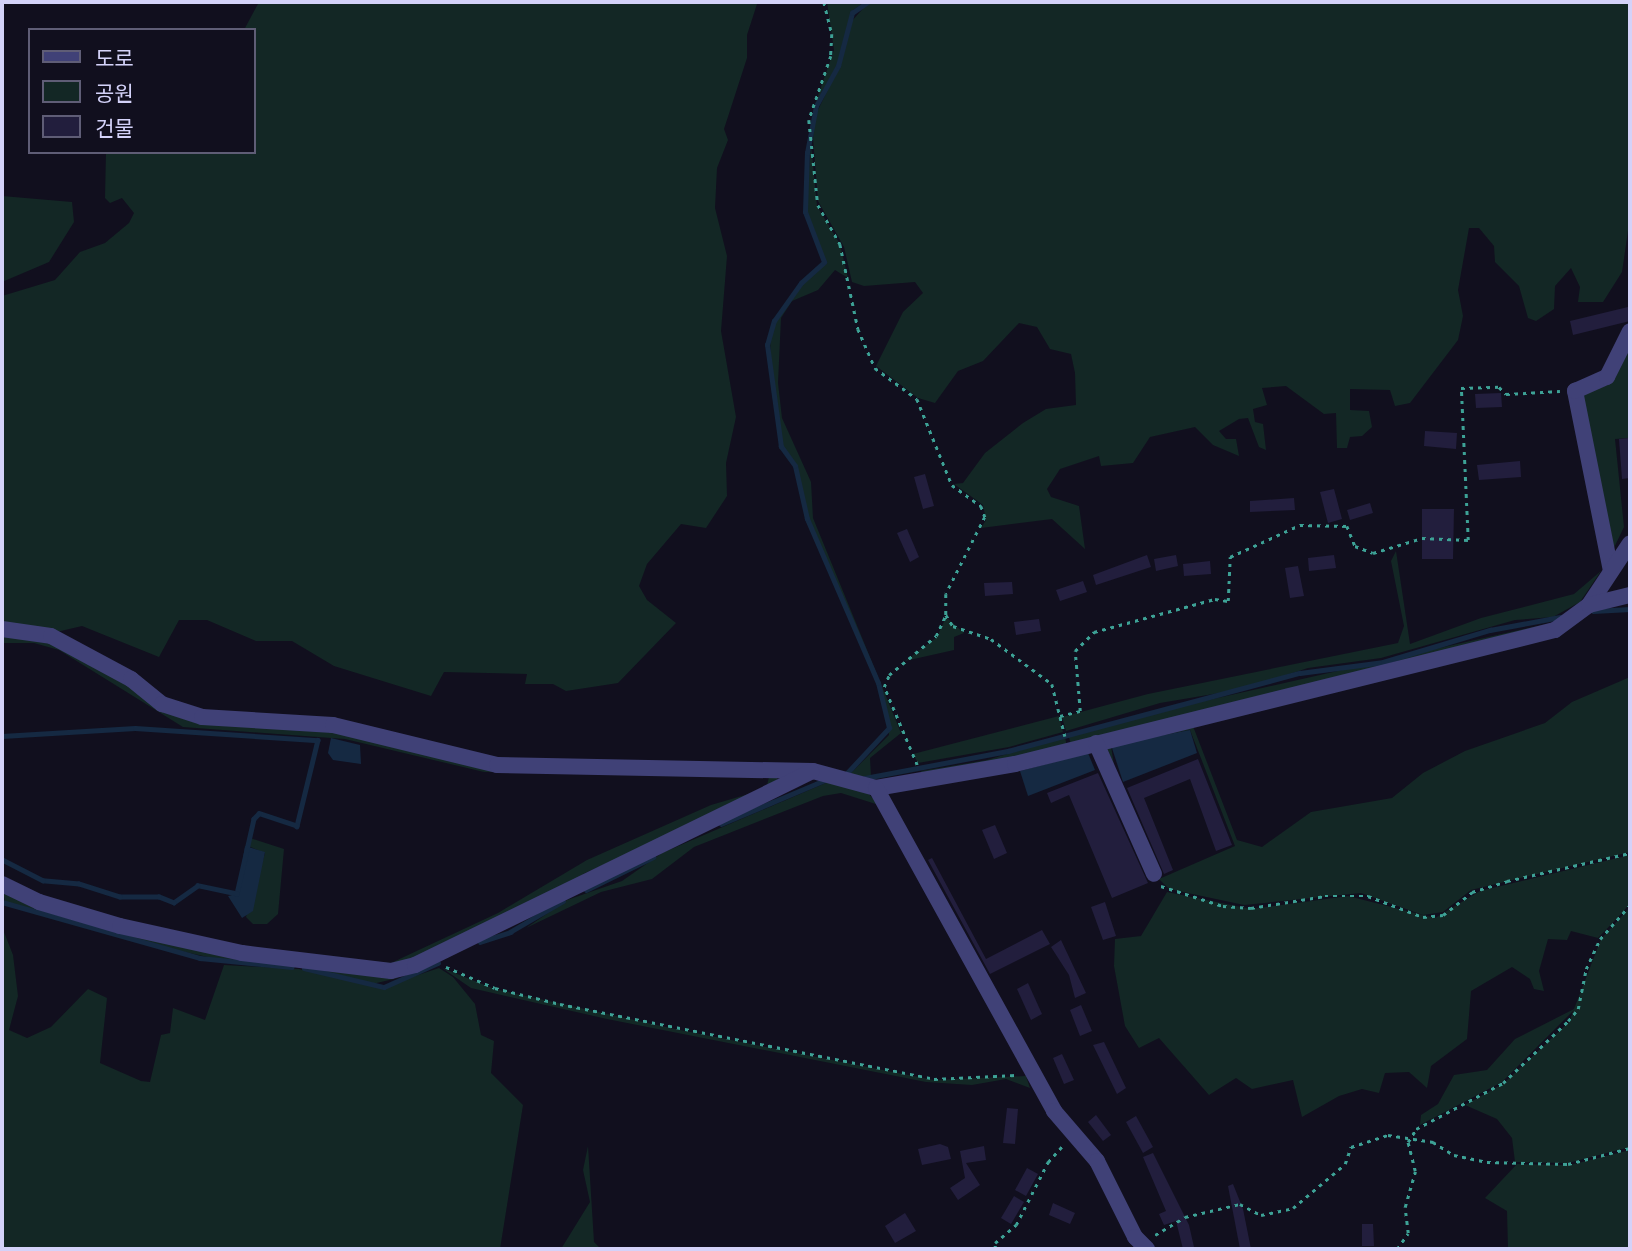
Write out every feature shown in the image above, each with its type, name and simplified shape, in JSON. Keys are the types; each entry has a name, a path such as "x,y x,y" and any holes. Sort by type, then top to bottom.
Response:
{"street":[{"path":"1611,571 1575,391 1607,377 1630,331"},
{"path":"1589,605 1630,543"},
{"path":"2,629 51,636 131,679 162,704 202,717 333,725 497,765 813,771 876,788 1069,750 1555,629 1589,605 1630,594"},
{"path":"1096,743 1154,874"},
{"path":"2,884 39,902 120,926 242,953 391,971 415,965 813,771"},
{"path":"876,788 979,984 1074,1134 1097,1161 1135,1237 1147,1249"}],"path":[{"path":"824,2 832,34 831,56 809,120 818,205 840,244 858,329 874,368 917,399 952,485 981,506 985,517 946,594 946,615 936,636 889,675 884,687 916,763"},
{"path":"1060,716 1080,711 1075,651 1094,632 1215,599 1228,601 1230,556 1300,526 1347,526 1355,546 1373,553 1422,538 1468,540 1461,388 1499,387 1506,394 1575,391"},
{"path":"946,615 953,626 991,639 1052,684 1069,750"},
{"path":"1154,874 1174,894 1210,898 1223,906 1251,908 1346,894 1423,918 1443,915 1472,892 1507,881 1630,853"},
{"path":"1408,1142 1427,1122 1503,1083 1568,1021 1578,1009 1586,969 1600,939 1630,905"},
{"path":"439,965 495,988 560,1004 934,1079 1037,1077"},
{"path":"995,1249 995,1243 1016,1225 1048,1161 1074,1134"},
{"path":"1135,1237 1159,1235 1185,1217 1240,1204 1261,1215 1293,1208 1345,1164 1351,1147 1388,1135 1408,1142 1433,1142 1454,1155 1487,1162 1568,1164 1630,1148"},
{"path":"1397,1249 1408,1233 1405,1207 1415,1188 1408,1142"}],"green space":[{"path":"259,2 765,2 757,4 747,35 747,58 724,129 728,140 717,168 715,208 727,256 721,331 736,417 726,463 727,496 706,528 681,524 647,564 639,586 647,600 676,623 618,683 566,691 553,684 525,684 527,674 444,672 431,696 334,666 292,641 256,641 207,620 179,620 159,657 82,626 48,634 2,627 2,296 55,280 80,252 105,243 129,223 134,213 122,198 110,203 105,198 106,154 256,154 256,28 245,28"},
{"path":"827,2 864,2 851,12 837,66 815,104 834,50"},
{"path":"869,2 1630,2 1630,217 1622,272 1603,302 1578,302 1580,287 1571,268 1555,286 1554,309 1536,321 1528,318 1519,286 1495,262 1494,246 1479,228 1469,228 1458,290 1463,316 1458,340 1410,403 1395,406 1390,390 1350,389 1350,410 1369,411 1372,427 1362,436 1350,437 1347,448 1337,448 1336,413 1324,414 1286,386 1262,388 1267,405 1253,409 1255,422 1263,424 1266,450 1259,447 1248,418 1239,419 1219,431 1226,439 1236,439 1239,456 1213,445 1195,427 1150,437 1133,463 1101,466 1099,456 1060,469 1047,489 1051,497 1079,506 1085,549 1052,519 981,528 986,520 983,505 954,484 963,483 985,453 1023,423 1046,409 1076,405 1075,373 1071,354 1050,349 1037,327 1019,323 983,361 958,371 935,403 918,398 876,366 903,312 923,293 915,282 864,286 852,282 844,247 818,201 813,138 815,116 840,65 850,23"},
{"path":"811,143 817,206 840,244 848,278 835,270 818,290 792,301 781,318 778,383 782,418 811,482 813,518 901,733 870,758 871,776 849,775 889,735 886,705 807,518 795,466 781,447 771,388 770,330 802,283 825,262 806,212"},
{"path":"2,196 72,202 74,222 49,262 2,282"},
{"path":"1630,340 1630,438 1615,439 1624,527 1609,558 1581,395 1607,385"},
{"path":"1396,551 1410,644 1481,618 1574,594 1601,571 1580,602 1553,617 1515,620 1381,658 1308,668 1243,689 1160,703 1066,731 1062,717 1148,694 1398,643 1404,626 1391,561"},
{"path":"946,617 964,633 954,637 954,650 905,661 937,637"},
{"path":"1573,618 1071,746 1069,737 1155,712"},
{"path":"2,632 48,641 187,719 339,732 513,772 484,772 345,739 183,727 59,650 34,643 2,643"},
{"path":"1630,677 1630,852 1471,890 1443,912 1423,915 1361,893 1244,905 1169,889 1159,879 1235,846 1190,730 1111,746 1114,765 1106,746 1191,721 1237,840 1262,847 1311,812 1392,798 1423,773 1465,751 1545,723 1572,702"},
{"path":"1059,716 1063,732 1009,747 918,763 913,754"},
{"path":"1065,737 1067,747 923,777 921,771 987,760"},
{"path":"769,777 777,777 777,788 585,873 552,896 404,965 250,950 391,963 498,913 587,860 711,805 766,789"},
{"path":"828,782 867,792 879,805 841,793 823,796 694,847 652,879 601,892 526,928 567,900 622,881 662,853"},
{"path":"250,838 284,849 278,914 267,924 253,924 246,917 265,853 248,846"},
{"path":"1630,855 1630,903 1623,912 1598,938 1571,931 1567,940 1548,939 1539,971 1544,991 1534,989 1530,979 1512,967 1471,991 1467,1039 1431,1066 1427,1088 1409,1072 1385,1073 1379,1093 1362,1089 1339,1096 1302,1117 1293,1080 1252,1089 1236,1078 1209,1095 1159,1038 1139,1048 1125,1026 1114,966 1115,939 1141,936 1167,892 1251,909 1348,896 1435,918 1480,891"},
{"path":"2,886 84,918 391,973 398,978 368,985 304,966 226,961 144,943 5,902"},
{"path":"1630,907 1630,1147 1568,1163 1515,1162 1512,1138 1497,1119 1465,1105 1504,1083 1569,1022 1601,939"},
{"path":"2,927 13,955 18,996 9,1030 27,1038 51,1027 88,989 107,998 100,1063 141,1081 150,1082 161,1035 170,1033 173,1008 205,1020 224,965 299,969 379,988 439,968 453,977 475,1004 481,1035 494,1041 491,1073 523,1105 500,1249 2,1249"},
{"path":"442,968 495,989 675,1029 934,1080 1026,1076 1030,1088 1006,1079 972,1085 926,1082 607,1019 471,988"},
{"path":"1576,1008 1502,1082 1420,1125 1421,1115 1438,1104 1454,1075 1487,1070 1515,1039"},
{"path":"588,1146 594,1242 601,1249 561,1249 590,1202 583,1170"},
{"path":"1630,1150 1630,1249 1508,1249 1507,1211 1485,1198 1517,1164 1570,1165"}],"water":[{"path":"1190,730 1197,753 1123,782 1111,745"},
{"path":"331,738 360,745 361,764 333,760 328,753"},
{"path":"1088,753 1095,770 1028,796 1020,771"},
{"path":"245,846 265,852 253,911 242,918 228,896 237,894"}],"building":[{"path":"1628,307 1630,321 1573,335 1570,321"},
{"path":"1501,393 1502,407 1476,408 1475,394"},
{"path":"1425,431 1457,433 1456,449 1424,446"},
{"path":"1630,438 1630,478 1622,479 1619,439"},
{"path":"1520,461 1521,477 1479,480 1477,465"},
{"path":"925,474 934,506 923,509 914,477"},
{"path":"1334,489 1342,519 1328,523 1320,492"},
{"path":"1294,498 1295,510 1250,512 1250,501"},
{"path":"1370,503 1373,513 1350,520 1347,510"},
{"path":"1422,509 1454,509 1453,559 1422,559"},
{"path":"907,529 919,557 910,562 897,533"},
{"path":"1147,555 1151,567 1096,585 1093,575"},
{"path":"1176,555 1178,566 1156,571 1154,559"},
{"path":"1334,555 1336,568 1309,571 1308,558"},
{"path":"1210,561 1211,574 1184,576 1183,564"},
{"path":"1298,566 1304,596 1290,598 1285,568"},
{"path":"1083,581 1087,592 1060,601 1056,590"},
{"path":"1012,582 1013,594 985,596 984,583"},
{"path":"1039,619 1041,631 1016,635 1014,622"},
{"path":"1198,759 1232,845 1216,851 1190,779 1144,798 1173,870 1164,874 1127,788"},
{"path":"1098,773 1148,883 1112,898 1069,795 1051,803 1047,793"},
{"path":"995,825 1007,853 994,859 982,830"},
{"path":"932,858 986,959 1042,930 1050,944 990,974 928,860"},
{"path":"1105,902 1116,936 1103,940 1091,907"},
{"path":"1061,940 1086,993 1075,998 1069,975 1051,947"},
{"path":"1028,983 1042,1014 1031,1020 1017,989"},
{"path":"1081,1005 1092,1031 1080,1036 1070,1010"},
{"path":"1104,1042 1126,1088 1117,1094 1093,1045"},
{"path":"1062,1054 1074,1080 1064,1084 1053,1058"},
{"path":"1007,1108 1018,1109 1015,1144 1003,1143"},
{"path":"1096,1115 1111,1135 1103,1141 1088,1122"},
{"path":"1136,1116 1153,1147 1143,1153 1126,1122"},
{"path":"940,1144 948,1147 951,1159 922,1165 918,1149"},
{"path":"984,1146 986,1160 966,1163 980,1185 958,1200 950,1188 965,1178 960,1151"},
{"path":"1153,1153 1189,1225 1194,1247 1183,1249 1176,1221 1164,1225 1159,1214 1166,1211 1143,1157"},
{"path":"1027,1168 1038,1174 1026,1196 1015,1190"},
{"path":"1233,1184 1243,1209 1251,1249 1240,1249 1228,1186"},
{"path":"1014,1196 1024,1202 1011,1224 1001,1218"},
{"path":"1053,1203 1075,1213 1070,1224 1049,1215"},
{"path":"905,1213 916,1231 895,1243 885,1226"},
{"path":"1362,1224 1373,1224 1374,1246 1362,1246"}],"waterway":[{"path":"846,774 889,728 878,683 807,519 795,466 781,447 767,345 774,321 801,283 824,262 805,212 807,153 816,106 838,66 852,13 868,2"},
{"path":"1593,611 1630,609"},
{"path":"865,778 1008,751 1300,673 1383,662 1490,630 1560,617"},
{"path":"2,736 135,728 318,740 297,826 259,814 254,819 237,894 198,886 174,903 159,897 120,897 79,884 43,881 2,860"},
{"path":"721,824 825,780"},
{"path":"586,890 653,857"},
{"path":"480,942 510,932 563,901"},
{"path":"2,902 200,958 292,967"},
{"path":"304,968 384,987 438,963"}]}
